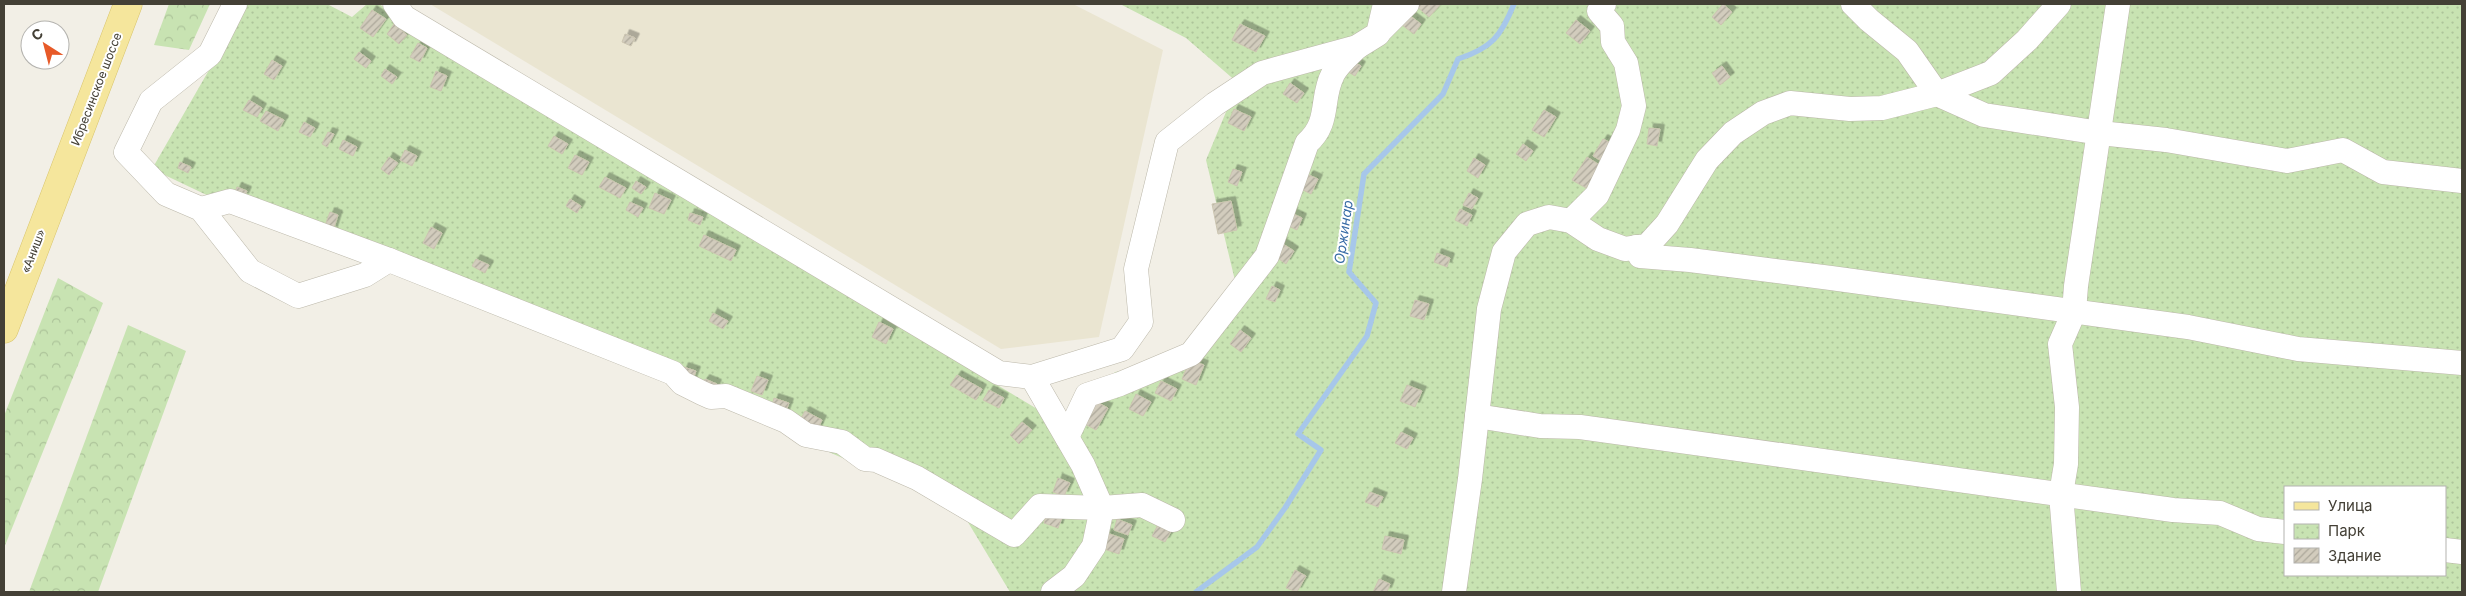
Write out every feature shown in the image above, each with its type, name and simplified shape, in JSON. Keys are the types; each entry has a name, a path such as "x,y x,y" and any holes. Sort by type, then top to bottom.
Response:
{"main road":[{"name":"Ибресинское шоссе","path":"63,174 128,4"},
{"name":"«Аниш»","path":"4,329 63,174"}],"lane":[{"path":"235,4 210,54 151,101 126,152 166,194 201,209 250,272 298,296 365,275 389,260"},
{"path":"395,4 404,17 999,373 1032,377 1122,349 1141,322 1136,268 1167,142 1215,104 1262,73 1357,47 1378,34 1407,4"},
{"path":"1378,34 1384,15 1385,4"},
{"path":"1571,222 1597,195 1628,130 1634,106 1626,63 1613,42 1612,26 1599,11 1604,4"},
{"path":"1853,4 1869,20 1907,51 1937,94 1984,115 2100,133 2166,140 2288,161 2344,150 2383,172 2462,181"},
{"path":"1454,592 1489,310 1504,252 1527,224 1549,218 1571,222 1598,240 1625,249 1646,246 1667,224 1707,160 1733,133 1763,113 1790,103 1850,109 1882,108 1937,94 1991,72 2027,40 2059,4"},
{"path":"2070,592 2062,494 2066,464 2067,407 2060,344 2074,312 2076,286 2118,4"},
{"path":"1067,438 1087,395 1120,384 1191,354 1267,256 1307,143 1318,134 1333,74 1357,47"},
{"path":"201,209 230,201 389,260 673,373 690,388 711,397 726,396 786,421 806,434 842,442 865,459 876,460 917,478 1014,535 1040,506 1102,508 1142,505 1173,520"},
{"path":"1636,247 1640,256 1690,260 1831,278 2188,326 2298,349 2462,362"},
{"path":"1032,377 1083,465 1102,508 1094,546 1074,576 1053,592"},
{"path":"1477,416 1540,426 1580,427 2173,510 2220,513 2258,529 2284,532"},
{"path":"2446,550 2462,552"}],"shaded area":[{"path":"430,4 1073,4 1163,50 1099,337 1001,349"}],"green space":[{"path":"169,4 210,4 189,50 154,45"},
{"path":"247,4 327,4 352,17 367,4 379,4 570,127 1067,427 1115,372 1176,362 1238,293 1206,160 1238,83 1186,38 1120,4 2462,4 2462,592 1010,592 960,509 562,336 274,227 152,169"},
{"path":"58,278 103,303 4,548 4,416"},
{"path":"128,325 186,351 98,592 29,592"}],"building":[{"path":"1418,4 1441,4 1429,17 1416,6"},
{"path":"1723,4 1732,12 1721,25 1712,17"},
{"path":"372,10 386,19 373,37 360,28"},
{"path":"1409,15 1421,24 1414,34 1402,25"},
{"path":"1576,20 1590,31 1580,44 1566,33"},
{"path":"394,24 407,35 399,44 387,34"},
{"path":"1240,24 1265,36 1256,52 1232,40"},
{"path":"625,34 635,38 631,46 622,42"},
{"path":"418,43 427,48 420,62 410,57"},
{"path":"359,52 371,61 366,68 354,59"},
{"path":"272,60 282,66 274,80 264,74"},
{"path":"1351,60 1361,66 1355,76 1345,70"},
{"path":"1722,66 1730,77 1720,85 1712,73"},
{"path":"385,69 397,77 392,84 381,76"},
{"path":"436,71 447,76 441,91 430,87"},
{"path":"1290,83 1304,93 1297,103 1283,94"},
{"path":"249,100 262,108 257,117 243,110"},
{"path":"1234,109 1251,117 1244,131 1228,123"},
{"path":"1544,110 1556,117 1544,137 1532,130"},
{"path":"266,111 284,120 278,131 260,121"},
{"path":"304,122 315,128 310,137 299,132"},
{"path":"1649,128 1660,129 1657,146 1647,144"},
{"path":"328,132 334,134 327,147 322,144"},
{"path":"554,136 568,144 562,154 548,146"},
{"path":"1603,139 1615,145 1605,163 1593,156"},
{"path":"343,140 357,147 353,156 339,149"},
{"path":"1523,144 1533,151 1526,161 1516,154"},
{"path":"405,150 417,156 412,166 400,160"},
{"path":"575,155 589,162 582,175 568,168"},
{"path":"389,157 398,163 389,175 381,169"},
{"path":"1587,157 1601,166 1586,188 1572,180"},
{"path":"1474,158 1485,165 1478,178 1467,171"},
{"path":"180,162 191,167 188,173 178,168"},
{"path":"1233,169 1242,172 1237,186 1228,182"},
{"path":"1309,175 1318,179 1311,194 1301,189"},
{"path":"605,177 626,188 620,198 599,187"},
{"path":"636,181 646,187 641,194 632,188"},
{"path":"237,187 247,191 244,198 234,194"},
{"path":"655,193 671,200 664,214 649,208"},
{"path":"1469,193 1478,198 1472,209 1463,205"},
{"path":"570,199 581,206 577,213 566,206"},
{"path":"1231,201 1237,230 1218,234 1212,204"},
{"path":"630,202 643,208 638,217 626,210"},
{"path":"1460,209 1472,215 1467,226 1455,220"},
{"path":"330,212 338,215 333,231 324,228"},
{"path":"1289,212 1302,218 1297,230 1284,224"},
{"path":"690,213 703,217 700,225 688,220"},
{"path":"431,227 442,233 434,249 423,243"},
{"path":"704,235 736,250 731,261 699,246"},
{"path":"1280,242 1294,251 1286,264 1272,254"},
{"path":"1437,253 1450,258 1447,267 1434,262"},
{"path":"476,259 489,265 485,273 472,266"},
{"path":"1272,286 1280,290 1275,302 1266,299"},
{"path":"1415,300 1429,304 1424,320 1410,316"},
{"path":"713,313 728,321 723,329 709,321"},
{"path":"879,322 893,329 886,344 872,337"},
{"path":"1240,330 1251,338 1241,352 1230,344"},
{"path":"1190,360 1204,365 1196,385 1182,379"},
{"path":"684,367 696,371 692,382 680,377"},
{"path":"957,375 982,389 976,400 950,385"},
{"path":"757,376 768,380 762,395 751,391"},
{"path":"705,379 717,384 713,394 700,388"},
{"path":"1161,381 1177,389 1171,401 1155,393"},
{"path":"1407,385 1422,391 1415,407 1400,401"},
{"path":"989,390 1004,398 999,408 983,400"},
{"path":"1136,394 1151,402 1143,416 1129,409"},
{"path":"774,398 789,403 785,414 771,409"},
{"path":"1093,400 1108,408 1096,430 1081,422"},
{"path":"805,411 822,420 816,433 798,424"},
{"path":"1022,422 1032,430 1019,444 1010,435"},
{"path":"1401,432 1413,438 1407,449 1395,443"},
{"path":"1058,478 1070,483 1064,496 1053,492"},
{"path":"1370,492 1383,497 1378,507 1365,502"},
{"path":"1047,513 1062,518 1058,528 1044,523"},
{"path":"1117,519 1132,525 1128,535 1114,530"},
{"path":"1161,519 1174,526 1165,542 1152,536"},
{"path":"1107,533 1124,539 1119,554 1101,548"},
{"path":"1385,536 1404,540 1401,554 1382,549"},
{"path":"1295,570 1306,576 1297,592 1286,588"},
{"path":"1379,579 1390,584 1387,592 1373,592"}],"waterway":[{"name":"Оржинар","path":"1196,592 1257,547 1285,508 1321,450 1298,434 1367,336 1376,303 1349,272 1364,174 1443,94 1458,59 1479,50 1500,33 1514,4"}]}
